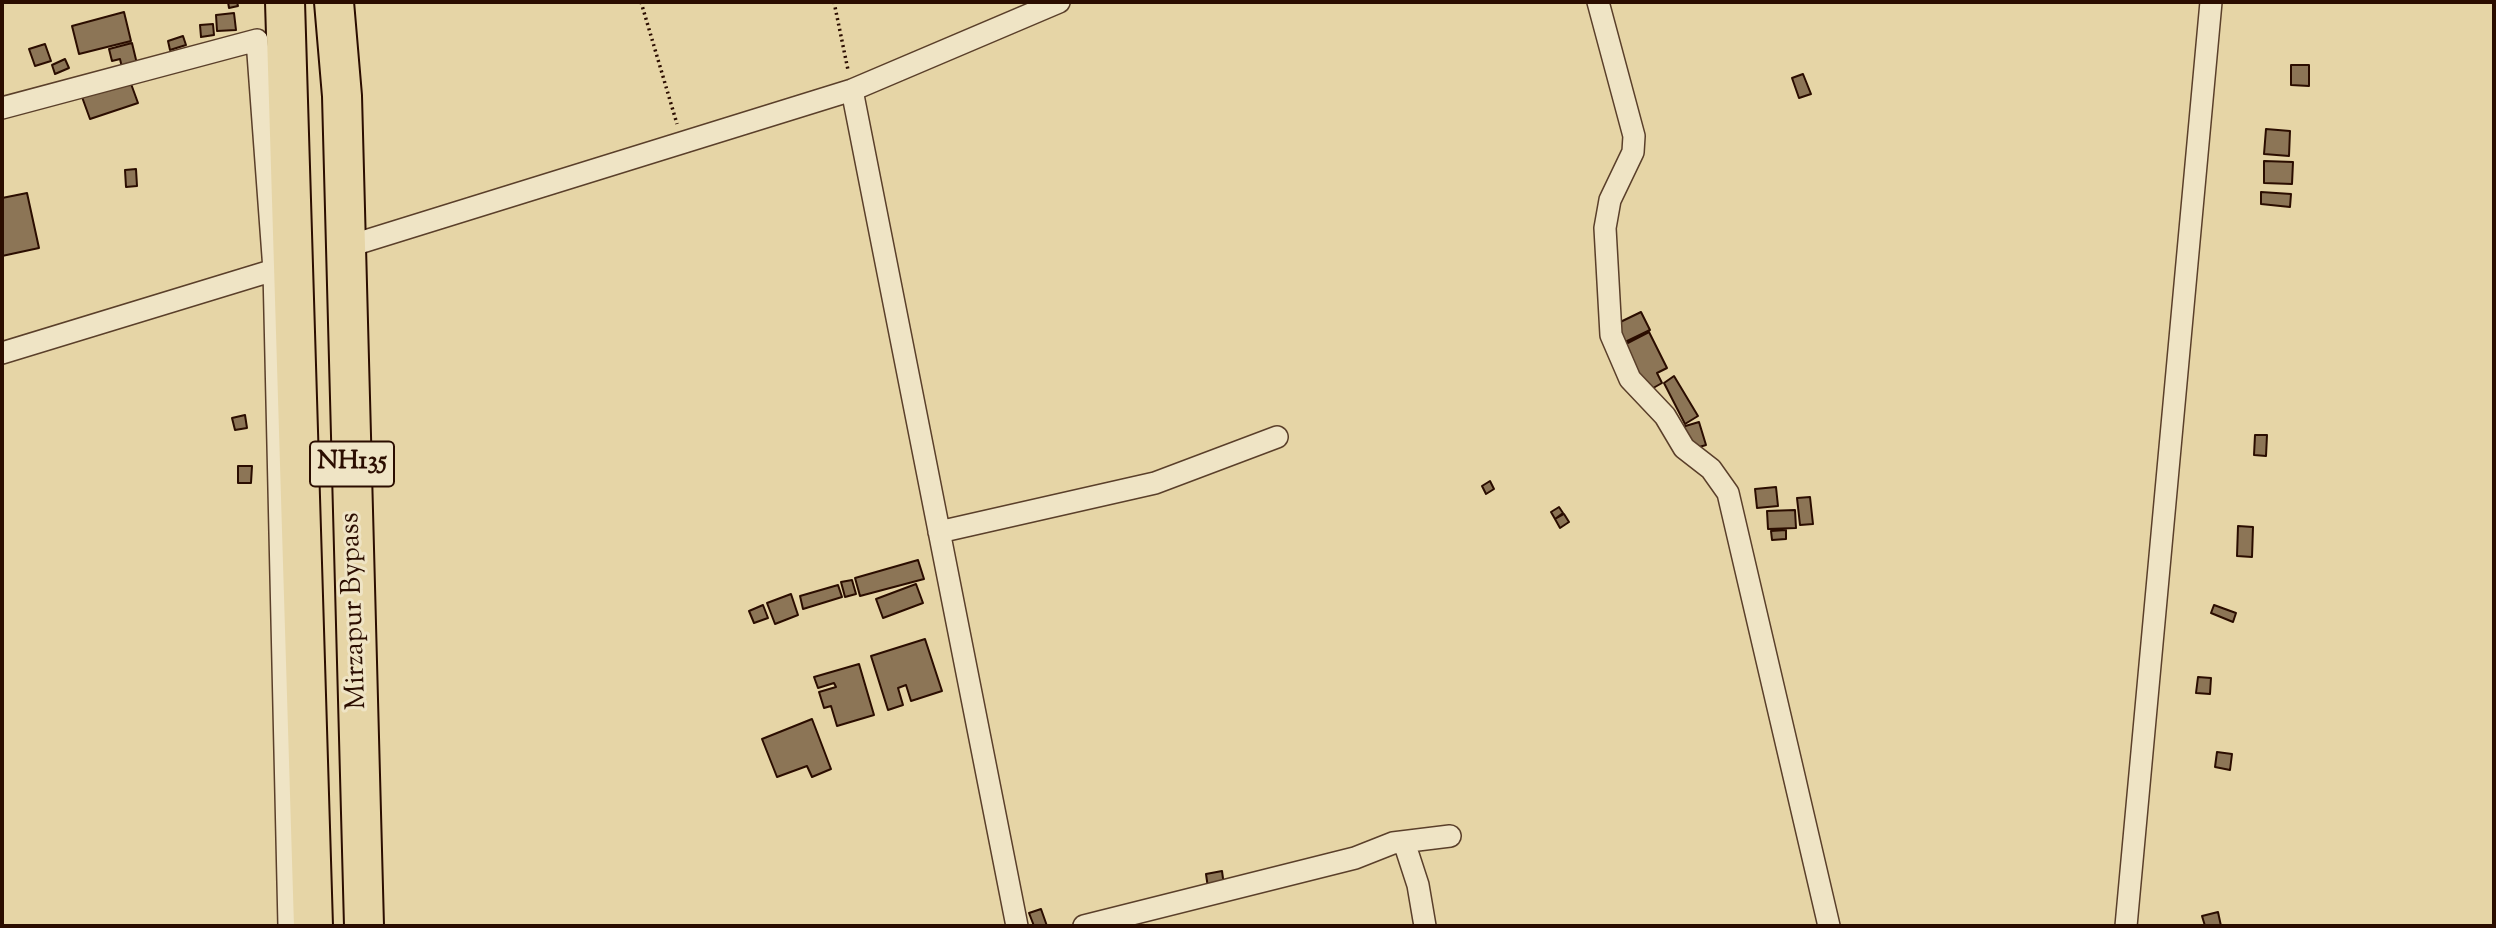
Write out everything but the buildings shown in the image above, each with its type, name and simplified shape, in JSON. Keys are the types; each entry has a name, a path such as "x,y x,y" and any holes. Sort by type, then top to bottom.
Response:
{"highway":[{"name":"NH135","path":"285,2 313,926"},
{"name":"Mirzapur Bypass","path":"334,2 342,96 364,926"}],"street":[{"path":"346,247 852,90 1059,2"},
{"path":"1598,2 1634,136 1633,152 1615,188 1606,220 1611,335 1630,379 1665,416 1684,448 1711,469 1728,494 1829,926"},
{"path":"2126,926 2211,2"},
{"path":"2,108 257,40 274,271 289,926"},
{"path":"852,90 1017,926"},
{"path":"2,353 274,271"},
{"path":"939,532 1155,483 1277,437"},
{"path":"1084,926 1355,858 1404,842 1450,836"},
{"path":"1404,842 1418,885 1425,926"}],"path":[{"path":"641,2 683,143"},
{"path":"834,2 852,90"}]}
